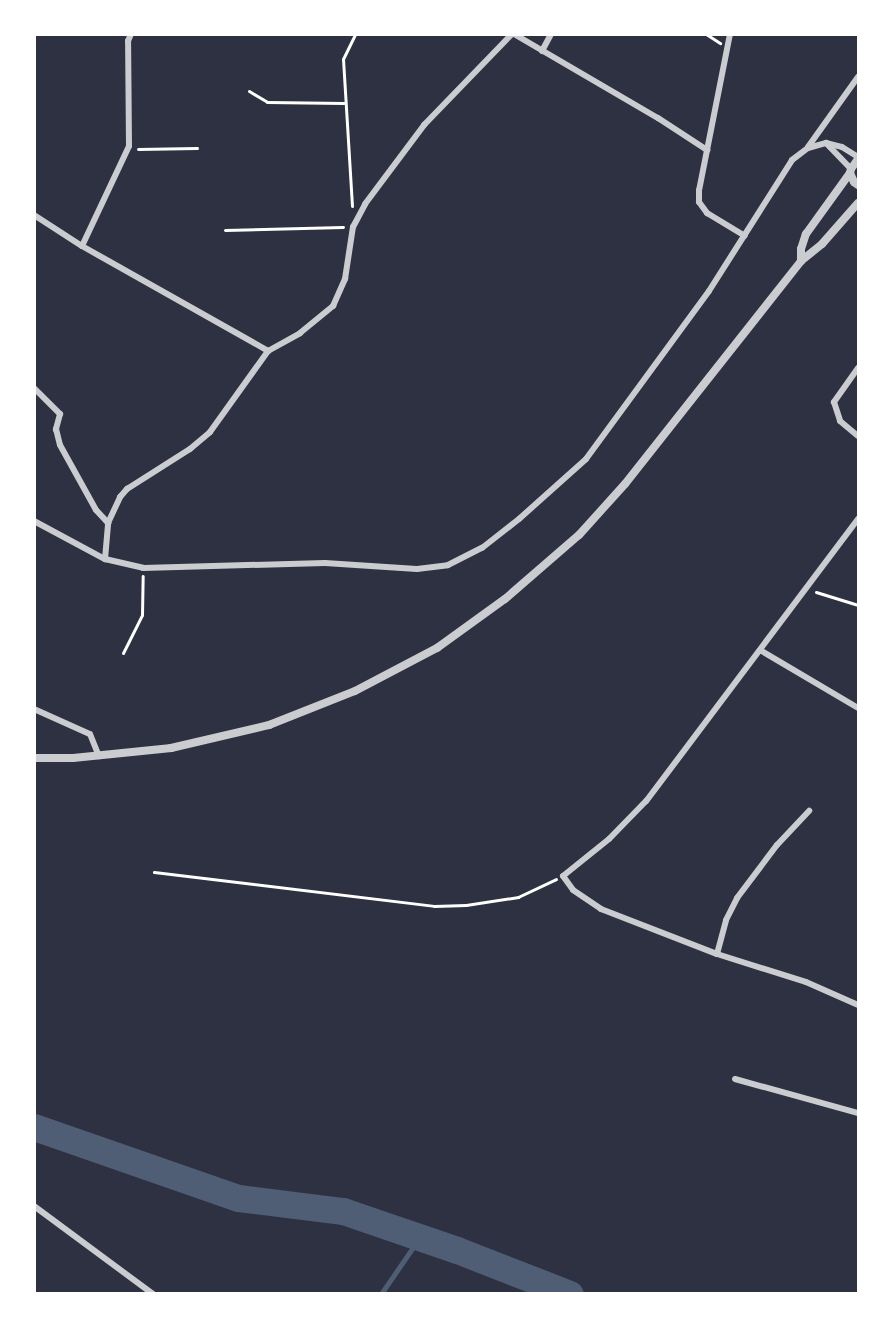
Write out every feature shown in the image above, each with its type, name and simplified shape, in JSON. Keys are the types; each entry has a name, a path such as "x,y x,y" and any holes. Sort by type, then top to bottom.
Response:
{"street":[{"path":"82,246 128,150 128,41 131,34"},
{"path":"105,559 108,523 120,497 127,489 190,449 210,432 268,351 300,333 333,306 345,279 353,227 365,204 424,125 513,34 658,118 707,150"},
{"path":"542,51 551,34"},
{"path":"730,34 699,190 699,202 707,213 745,236"},
{"path":"34,521 105,559 143,568 325,563 417,569 448,565 491,541 586,459 709,291 792,160 808,148 858,77"},
{"path":"801,261 801,249 806,234 858,158 842,147 826,143 808,148"},
{"path":"826,143 850,171 858,185"},
{"path":"34,758 99,756 171,748 269,725 355,692 437,648 506,599 579,535 625,484 801,261 822,244 858,203"},
{"path":"34,215 82,246 268,351"},
{"path":"858,368 834,402 840,421 858,436"},
{"path":"34,388 60,414 56,429 60,445 96,510 108,523"},
{"path":"858,519 646,801 609,839 563,876 573,890 601,909 717,954 806,982 858,1005"},
{"path":"760,650 858,708"},
{"path":"34,709 90,734 99,756"},
{"path":"717,954 726,920 737,898 777,844 809,810"},
{"path":"735,1079 858,1113"},
{"path":"34,1206 153,1293"}],"path":[{"path":"225,230 353,227 343,59 355,34"},
{"path":"706,34 727,46"},
{"path":"249,91 267,102 344,103"},
{"path":"128,150 196,148"},
{"path":"123,653 142,615 145,592 143,568"},
{"path":"806,589 858,605"},
{"path":"154,872 434,906 466,905 519,897 563,876"}],"waterway":[{"path":"34,1127 238,1198 343,1211 457,1250 570,1294"},
{"path":"381,1294 420,1237"}]}
